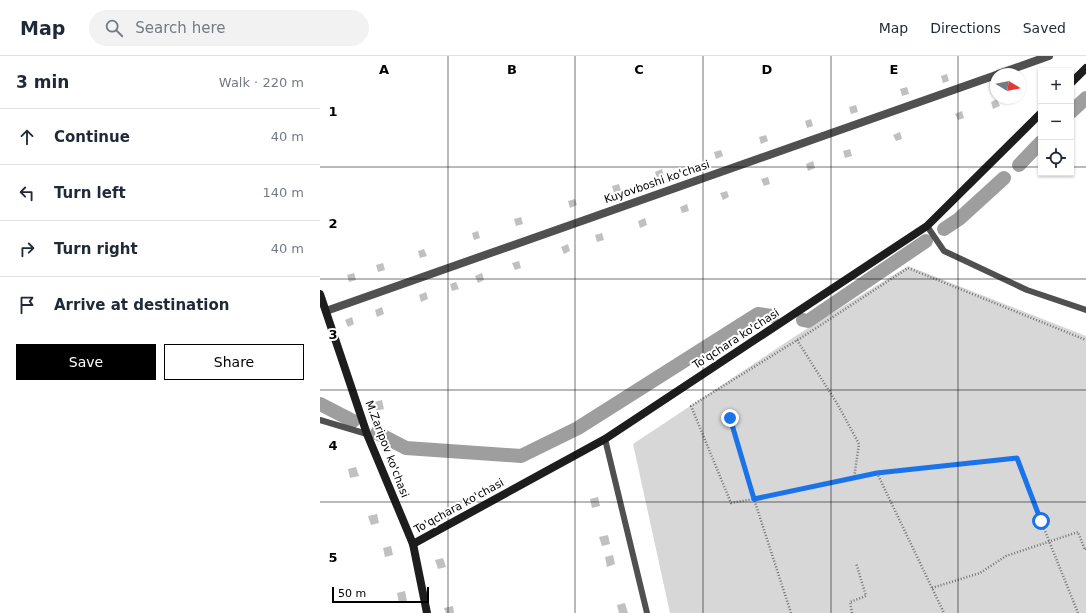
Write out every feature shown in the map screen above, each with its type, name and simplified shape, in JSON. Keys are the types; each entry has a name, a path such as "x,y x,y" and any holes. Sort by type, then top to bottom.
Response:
{"street":[{"name":"Kuyovboshi ko'chasi","path":"1014,68 1049,56"},
{"path":"1074,80 1086,68"},
{"name":"Kuyovboshi ko'chasi","path":"326,311 990,76"},
{"name":"To'qchara ko'chasi","path":"414,544 605,439 927,226 1038,116"},
{"name":"M.Zaripov ko'chasi","path":"320,294 367,434 414,544 427,613"}],"lane":[{"path":"927,226 944,251 1027,290 1086,310"},
{"path":"320,420 367,434"},
{"path":"605,439 646,613"}],"path":[{"path":"1078,613 1017,458 877,473 730,503 691,406 908,268 1086,340"},
{"path":"797,340 838,405 859,444 854,478"},
{"path":"730,418 754,499 791,613"},
{"path":"877,473 944,613"},
{"path":"932,588 980,573 1006,556 1078,532 1086,549"},
{"path":"852,613 850,602 866,596 856,563"}],"shaded area":[{"path":"908,266 1086,336 1086,613 670,613 633,444 794,337"}],"building":[{"path":"947,74 949,81 943,83 941,76"},
{"path":"907,87 909,94 902,96 900,89"},
{"path":"992,104 999,104 1000,106 993,109"},
{"path":"856,105 858,112 851,114 849,107"},
{"path":"962,111 964,118 958,120 955,114"},
{"path":"811,119 813,126 807,128 805,121"},
{"path":"900,132 902,139 896,141 893,135"},
{"path":"766,135 768,141 761,144 759,137"},
{"path":"850,149 852,156 845,158 843,151"},
{"path":"721,150 723,156 716,159 714,152"},
{"path":"813,161 815,168 808,171 806,164"},
{"path":"662,169 664,176 657,178 655,172"},
{"path":"768,177 770,184 764,186 761,179"},
{"path":"619,184 621,191 614,193 612,186"},
{"path":"727,191 729,197 723,200 720,193"},
{"path":"575,199 577,205 570,208 568,201"},
{"path":"687,204 689,211 682,213 680,207"},
{"path":"521,217 523,224 516,226 514,219"},
{"path":"645,218 647,225 640,228 638,221"},
{"path":"478,231 480,238 474,240 472,233"},
{"path":"602,233 604,240 597,242 595,235"},
{"path":"568,244 570,251 564,254 561,247"},
{"path":"424,249 427,256 420,258 418,251"},
{"path":"519,261 521,268 515,270 512,263"},
{"path":"383,263 385,270 378,272 376,265"},
{"path":"354,273 356,280 349,282 347,275"},
{"path":"482,273 484,280 478,283 475,276"},
{"path":"456,282 459,289 452,291 450,284"},
{"path":"426,292 428,299 421,302 419,295"},
{"path":"382,307 384,314 377,317 375,310"},
{"path":"352,317 354,324 348,327 345,320"},
{"path":"382,400 384,409 376,411 374,402"},
{"path":"356,467 359,476 350,478 348,469"},
{"path":"598,497 600,506 592,508 590,499"},
{"path":"377,514 379,523 371,525 368,516"},
{"path":"608,535 610,544 602,546 599,537"},
{"path":"391,546 393,555 385,557 383,548"},
{"path":"613,555 615,564 607,567 605,557"},
{"path":"443,558 446,567 438,569 435,560"},
{"path":"405,591 407,601 399,603 397,593"},
{"path":"625,603 628,613 619,613 617,605"},
{"path":"453,606 454,613 446,613 444,608"}],"waterway":[{"path":"1074,109 1086,98"},
{"path":"1019,165 1038,145"},
{"path":"944,229 959,219 1004,178"},
{"path":"803,320 808,321 926,241"},
{"path":"377,433 406,448 521,456 578,428 758,314 772,316"},
{"path":"320,404 353,421"}],"route":[{"path":"730,418 754,499 877,473 1017,458 1041,521"}]}
